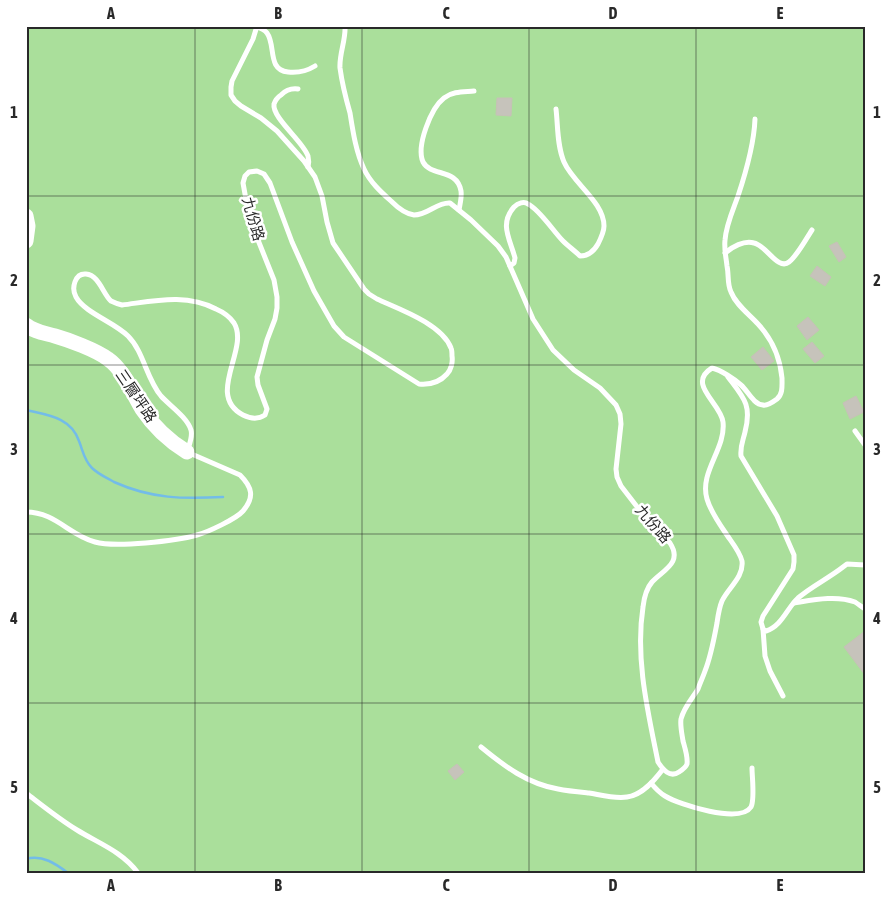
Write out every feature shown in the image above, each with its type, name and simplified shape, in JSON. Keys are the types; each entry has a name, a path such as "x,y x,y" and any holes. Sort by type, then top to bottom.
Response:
{"street":[{"path":"26,216 28,226 26,241"},
{"name":"三層坪路","path":"26,324 35,331 69,340 105,356 113,362 144,411 161,433 187,452"}],"lane":[{"path":"257,26 267,33 274,60 278,67 285,72 307,70 315,66"},
{"name":"九份路","path":"187,452 192,435 191,428 160,395 134,343 121,330 80,302 75,296 75,284 78,276 89,274 114,303 122,305 174,298 198,301 223,312 233,322 237,330 237,340 228,384 227,395 229,402 243,415 252,418 266,415 267,409 256,377 275,319 277,297 274,280 256,235 247,205 243,183 245,176 249,172 257,171 264,174 270,184 292,242 314,291 334,326 344,337 419,384 429,385 439,381 448,373 453,360 451,348 442,334 428,324 377,299 364,289 333,243 319,186 308,168 277,131 241,106 231,95 232,80 257,26"},
{"path":"345,26 340,58 342,77 356,144 364,169 381,193 405,211 413,215 422,214 444,203 450,204 459,210 461,191 459,184 447,174 428,168 422,158 424,133 437,106 444,98 452,94 474,91"},
{"path":"298,89 291,88 284,92 277,98 274,104 279,118 305,150 309,161 308,168"},
{"path":"510,266 514,263 515,258 506,230 506,223 513,208 523,202 529,204 563,241 580,256 586,256 591,253 597,246 603,231 603,216 599,208 564,163 556,109"},
{"path":"724,374 739,383 756,402 762,405 769,404 780,395 782,388 780,367 775,350 759,325 742,308 731,293 725,253 725,239 754,134 755,119"},
{"name":"九份路","path":"459,210 489,236 506,257 533,319 553,350 574,370 600,388 616,405 620,414 621,424 616,469 617,478 638,508 673,549 672,564 648,588 644,597 641,620 641,660 655,748 658,762 662,769"},
{"path":"725,253 739,245 753,242 764,249 777,262 785,264 794,256 812,230"},
{"path":"481,748 511,771 532,782 557,789 612,797 628,797 638,793 651,784 662,769 670,774 676,774 687,764 681,719 705,671 712,649 721,603 742,569 742,561 737,550 713,513 706,498 708,475 722,436 723,420 704,390 702,383 702,377 706,371 712,368 718,369 727,376 743,396 748,408 747,422 740,448 741,456 777,516 794,555 793,569 761,622 765,656 770,671 783,696"},
{"path":"855,430 865,445"},
{"path":"26,512 35,512 48,516 81,536 105,544 161,541 197,535 241,514 250,504 250,488 246,481 240,475 187,452"},
{"path":"763,629 766,631 776,625 798,598 848,564 865,564"},
{"path":"793,604 841,599 856,603 865,609"},
{"path":"651,784 664,795 684,804 710,812 741,813 751,807 753,801 752,768"},
{"path":"26,793 77,830 114,851 138,873"}],"green space":[{"path":"26,26 865,26 865,873 26,873"}],"building":[{"path":"497,98 512,98 511,116 496,115"},
{"path":"837,242 846,257 839,262 829,246"},
{"path":"817,266 831,277 825,286 810,276"},
{"path":"808,317 819,330 807,340 797,326"},
{"path":"812,342 824,356 815,363 803,349"},
{"path":"763,347 774,361 762,370 751,357"},
{"path":"856,396 864,412 850,419 843,403"},
{"path":"865,631 865,675 844,647"},
{"path":"457,764 464,772 455,780 448,771"}],"waterway":[{"path":"26,410 57,418 64,422 75,433 89,465 114,482 141,492 168,497 223,497"},
{"path":"26,859 43,859 54,863 68,873"}]}
